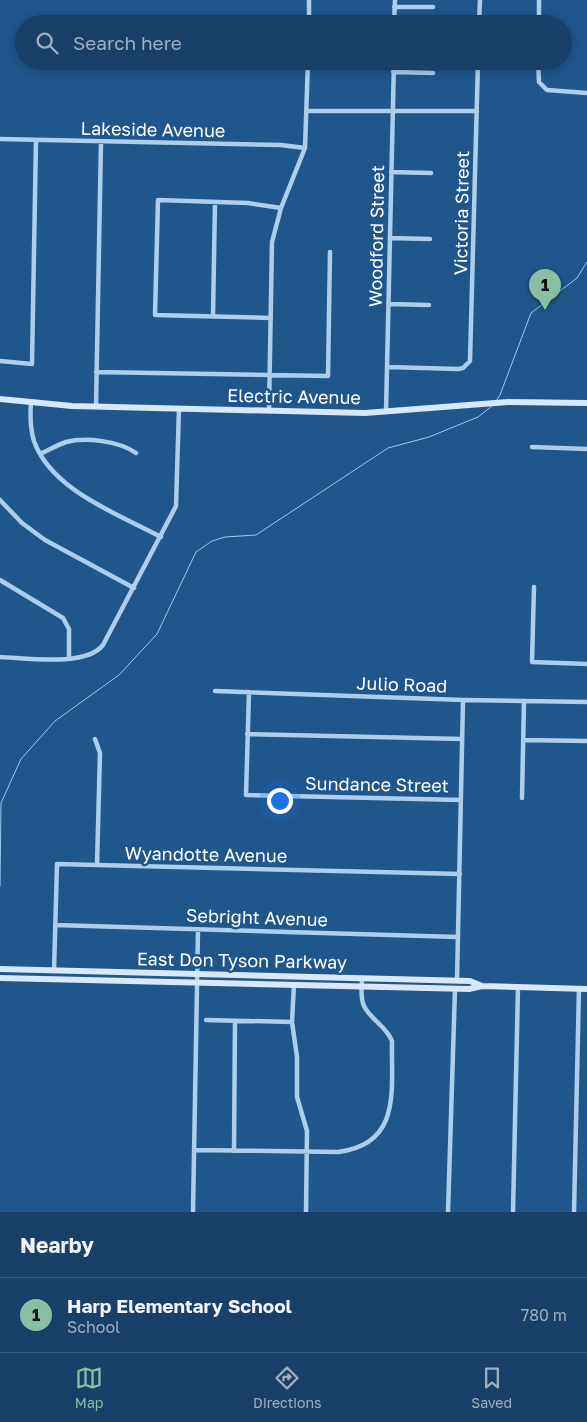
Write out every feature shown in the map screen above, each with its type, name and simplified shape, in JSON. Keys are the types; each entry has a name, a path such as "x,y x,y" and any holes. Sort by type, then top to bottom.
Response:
{"main road":[{"name":"Electric Avenue","path":"0,399 96,406 386,412 508,402 587,403"},
{"name":"East Don Tyson Parkway","path":"0,970 470,981 482,986"},
{"name":"East Don Tyson Parkway","path":"0,978 455,989 469,989 482,986 587,988"}],"street":[{"path":"309,0 309,15"},
{"path":"394,0 394,15"},
{"path":"479,15 480,0"},
{"path":"539,0 539,15"},
{"path":"394,7 433,7"},
{"path":"269,410 272,242 281,208 304,148 308,70"},
{"name":"Victoria Street","path":"387,367 458,369 468,365 471,357 478,70"},
{"path":"538,70 542,87 553,92 587,93"},
{"path":"393,72 432,72"},
{"name":"Woodford Street","path":"386,412 393,72"},
{"path":"307,111 477,111"},
{"name":"Lakeside Avenue","path":"0,139 304,148"},
{"path":"0,361 32,364 36,140"},
{"path":"96,406 101,141"},
{"path":"392,172 431,173"},
{"path":"271,318 155,315 158,200 248,202 281,208"},
{"path":"213,316 216,202"},
{"path":"390,238 430,239"},
{"path":"96,372 328,376 330,252"},
{"path":"389,304 429,305"},
{"path":"31,402 31,430 40,454 47,465 71,488 161,537"},
{"path":"0,657 69,658 95,654 104,645 176,506 179,408"},
{"path":"40,454 56,446 78,440 124,446 136,453"},
{"path":"532,448 587,448"},
{"path":"0,500 22,523 45,540 134,588"},
{"path":"0,580 63,618 69,629 69,658"},
{"path":"534,587 532,662 587,664"},
{"name":"Julio Road","path":"215,691 463,700 587,702"},
{"name":"Sundance Street","path":"248,692 246,795 461,800"},
{"path":"457,981 463,700"},
{"path":"522,798 524,701"},
{"path":"248,734 462,739"},
{"path":"95,739 100,753 97,865"},
{"path":"523,740 587,741"},
{"name":"Wyandotte Avenue","path":"54,971 57,864 460,874"},
{"name":"Sebright Avenue","path":"55,925 458,937"},
{"path":"193,1212 198,930"},
{"path":"194,1150 338,1152 363,1145 377,1136 391,1110 392,1041 389,1034 365,1008 362,978"},
{"path":"294,984 292,1022 297,1057 297,1096 307,1131 306,1212"},
{"path":"513,1212 518,987"},
{"path":"574,1212 579,988"},
{"path":"448,1212 455,989"},
{"path":"206,1020 292,1022"},
{"path":"234,1150 235,1021"}],"waterway":[{"path":"496,401 531,313 577,278 587,262"},
{"path":"0,886 1,803 21,759 55,721 119,675 157,634 196,552 212,541 225,537 256,535 388,448 429,437 478,417 492,406"}],"place":[{"name":"Harp Elementary School","path":"545,310"}]}
